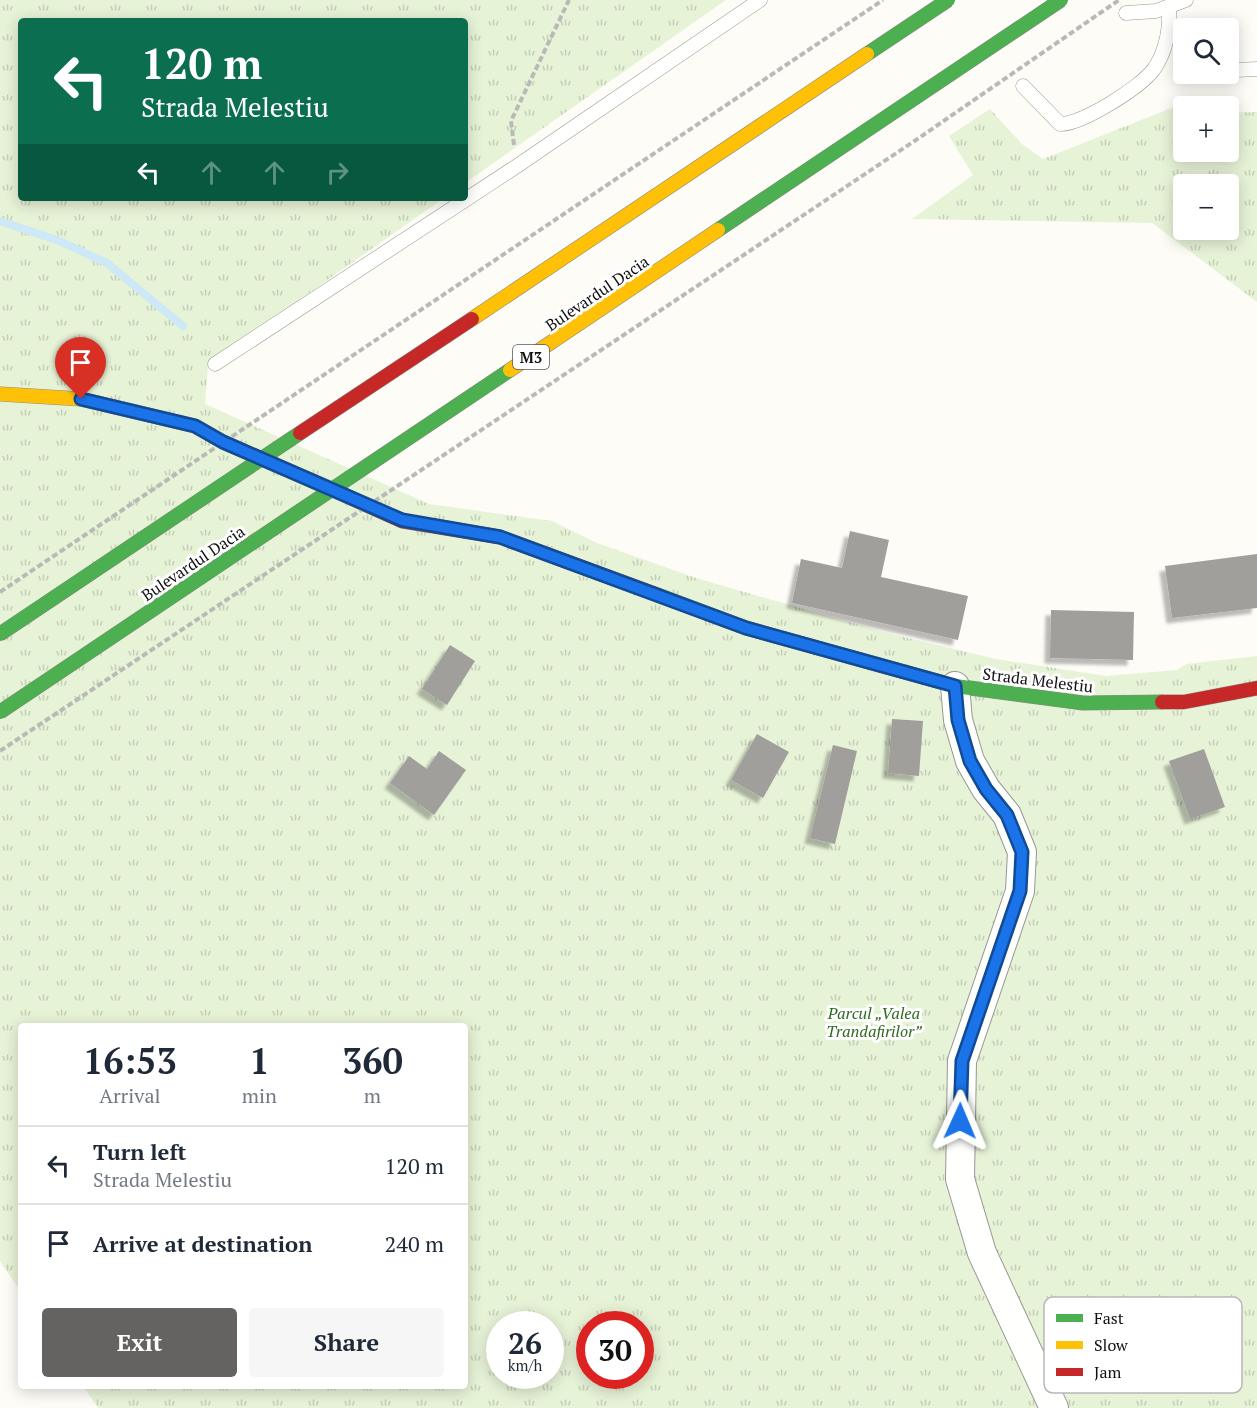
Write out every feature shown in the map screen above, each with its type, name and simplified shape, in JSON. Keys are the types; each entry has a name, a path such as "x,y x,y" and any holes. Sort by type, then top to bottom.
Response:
{"main road":[{"path":"0,634 948,0"},
{"name":"Bulevardul Dacia","path":"0,712 1061,0"},
{"name":"Strada Melestiu","path":"0,394 81,399 195,426 223,442 402,520 500,537 746,628 955,686 1083,704 1184,702 1257,688"}],"street":[{"path":"955,686 958,720 970,761 986,789 1007,815 1022,852 1020,891 962,1061 960,1179 982,1253 1044,1388"},
{"path":"1046,1393 1053,1408"}],"lane":[{"path":"468,198 760,0"},
{"path":"1126,13 1169,8 1186,0"},
{"path":"1023,86 1060,124 1071,124 1131,88 1153,70 1170,30 1169,8"},
{"path":"1239,70 1257,69"},
{"path":"215,364 464,201"}],"path":[{"path":"517,166 512,121 569,0"},
{"path":"0,592 884,0"},
{"path":"0,751 916,140 1119,0"}],"green space":[{"name":"Parcul „Valea Trandafirilor”","path":"0,0 726,0 468,181 468,18 18,18 18,201 440,201 208,364 205,404 429,504 552,521 597,543 696,578 883,632 996,659 1106,676 1177,670 1187,664 1257,656 1257,1408 98,1408 85,1389 468,1389 468,1023 18,1023 18,1288 0,1261"},
{"path":"1173,107 1173,162 1239,162 1239,113 1257,112 1257,302 1175,240 1239,240 1239,174 1173,174 1173,239 1152,223 912,219 973,175 949,136 990,109 1022,144 1043,159"}],"building":[{"path":"850,531 889,540 881,577 968,596 958,640 792,603 801,559 842,568"},
{"path":"1257,554 1257,608 1172,618 1165,566"},
{"path":"1051,610 1134,612 1133,660 1050,658"},
{"path":"450,645 475,661 447,705 422,689"},
{"path":"892,719 923,721 919,776 888,773"},
{"path":"757,734 789,752 763,798 731,780"},
{"path":"833,745 857,751 835,844 810,838"},
{"path":"1204,749 1225,807 1190,819 1169,761"},
{"path":"439,751 466,770 434,815 390,783 409,756 427,769"}],"waterway":[{"path":"0,221 57,240 107,263 183,326"}],"traffic: fast":[{"path":"867,54 948,0"},
{"path":"718,230 1061,0"},
{"path":"0,712 510,370"},
{"path":"0,634 300,433"},
{"path":"658,595 746,628 955,686 1083,703 1162,702"}],"traffic: slow":[{"path":"472,319 867,54"},
{"path":"510,370 718,230"},
{"path":"0,394 81,399 195,426 223,442 331,489"}],"traffic: jam":[{"path":"300,433 472,319"},
{"path":"331,489 402,521 500,537 658,595"},
{"path":"1162,702 1184,702 1257,688"}],"route":[{"path":"81,399 195,426 223,442 402,520 500,537 746,628 840,656 955,686 958,720 970,761 986,789 1007,815 1022,852 1020,891 962,1061 960,1121"}]}
